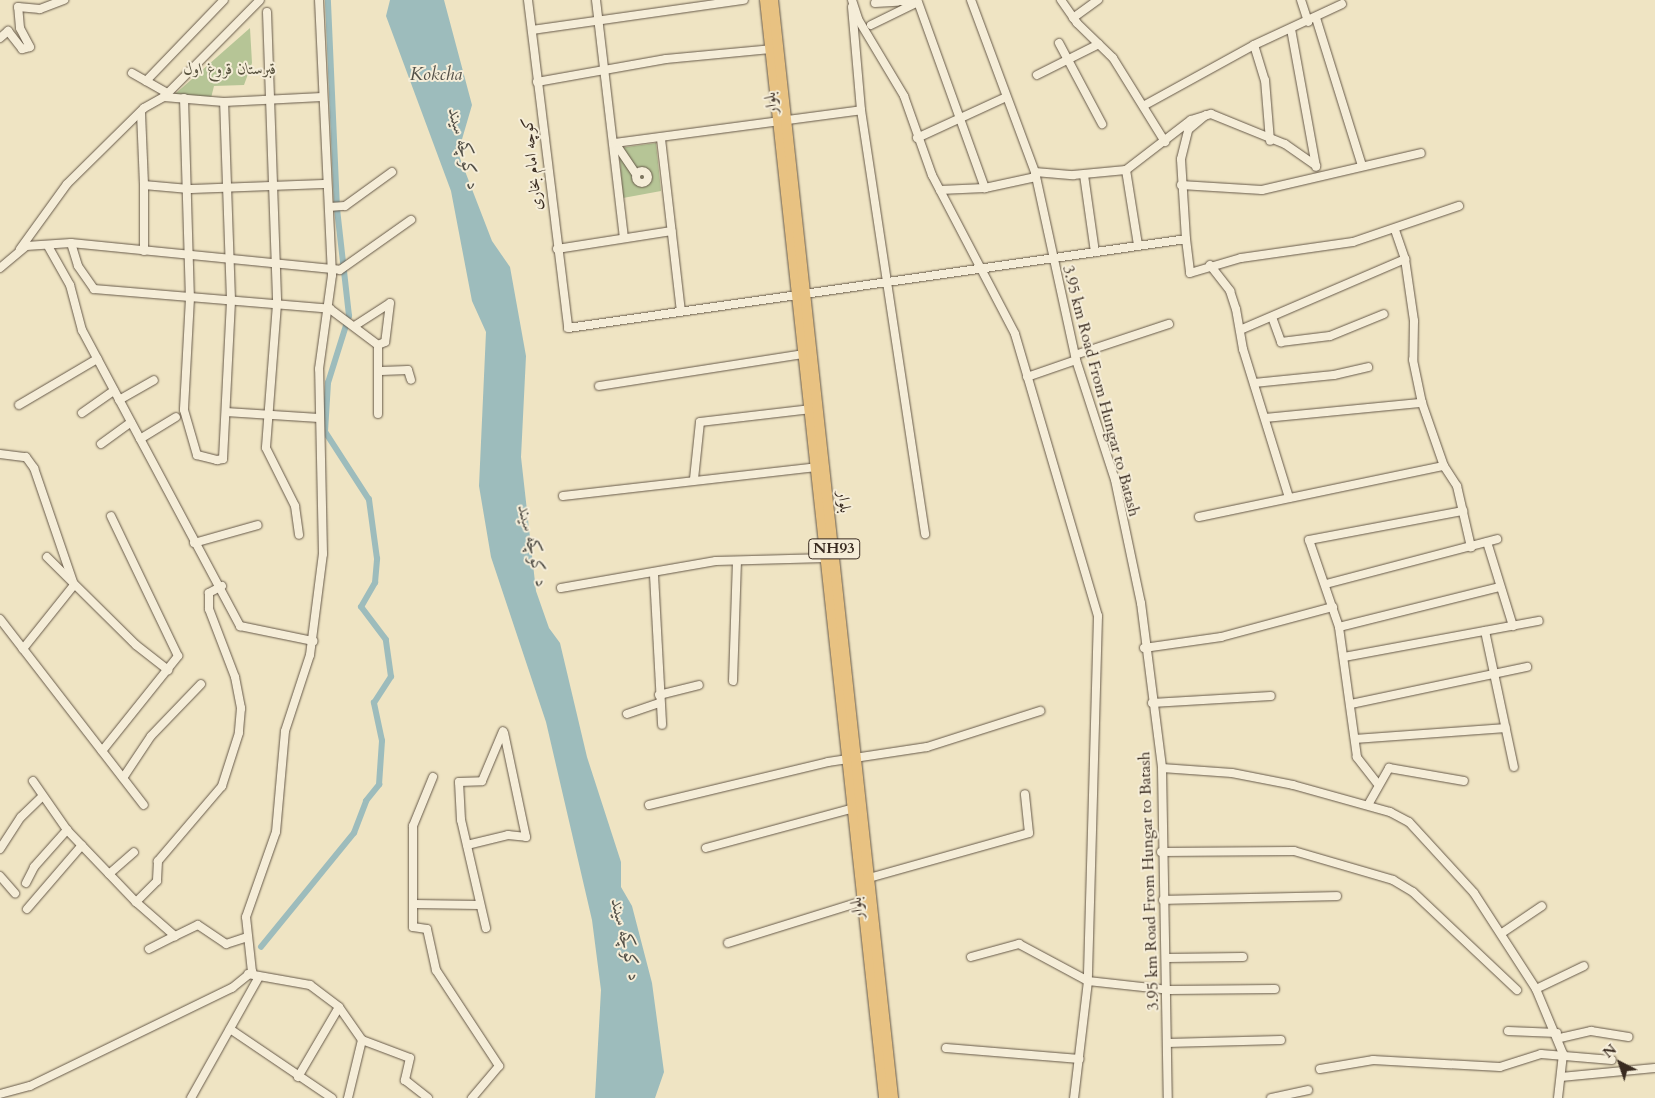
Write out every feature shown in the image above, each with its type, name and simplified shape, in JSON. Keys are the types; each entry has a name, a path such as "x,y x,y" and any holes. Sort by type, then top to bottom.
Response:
{"main road":[{"name":"بلوار","path":"765,0 783,122"},
{"name":"بلوار","path":"773,0 783,122 836,617 852,758 869,878 887,1084 884,1098"},
{"name":"بلوار","path":"802,294 804,354 826,558 836,617"},
{"name":"بلوار","path":"852,758 854,808 863,901 887,1084 893,1098"}],"street":[{"path":"0,38 8,31 22,49 30,47 20,28 18,8 40,9 64,0"},
{"path":"146,81 224,0"},
{"path":"0,268 20,249 67,184 141,113 165,95 260,0"},
{"path":"0,1094 30,1086 232,988 248,974 252,962 248,937 248,907 276,832 289,708 313,641 323,547 319,369 336,270 332,207 326,184 319,0"},
{"name":"کوچه امام بخاری","path":"528,0 566,325 681,311"},
{"path":"596,0 615,143 624,238"},
{"path":"532,30 598,24 714,2 744,0"},
{"name":"3.95 km Road From Hungar to Batash","path":"971,0 1036,174 1052,258 1076,357 1115,480 1140,604 1144,648 1162,768 1161,852 1169,990 1167,1043 1168,1098"},
{"path":"1061,0 1073,18 1099,44 1145,105 1165,142"},
{"path":"1073,18 1098,0"},
{"path":"1301,0 1308,22"},
{"path":"875,3 920,1"},
{"path":"871,25 920,1"},
{"path":"920,1 959,118 985,188"},
{"path":"852,3 850,24 861,110 925,534"},
{"path":"852,3 890,67 917,138 940,190 984,269 1015,334 1098,616 1088,981 1074,1098"},
{"path":"1145,105 1254,44 1308,22 1342,4"},
{"path":"267,12 268,98 277,265 277,304 266,448 295,506 299,535"},
{"path":"1316,18 1362,166"},
{"path":"1291,29 1317,176"},
{"path":"1059,43 1070,59 1102,124"},
{"path":"1037,75 1099,44"},
{"path":"1254,44 1265,80 1270,140"},
{"path":"537,82 740,49 771,49"},
{"path":"132,73 165,95 184,98 224,102 268,98 322,97"},
{"path":"917,138 1006,97"},
{"path":"184,98 189,189 188,256 190,298 184,410 197,455 223,459 231,300 231,186 224,102"},
{"path":"615,143 783,122 861,110"},
{"path":"141,113 144,251"},
{"path":"940,190 985,188 1036,174 1084,175 1126,170 1165,142 1191,120 1206,115 1285,144 1316,166"},
{"path":"1206,115 1188,130 1180,159 1180,185 1188,271 1346,244 1395,230 1459,206"},
{"path":"661,138 681,311 1186,239"},
{"path":"615,143 636,174"},
{"path":"1180,185 1262,190 1421,153"},
{"path":"1126,170 1138,245"},
{"path":"332,207 345,206 392,172"},
{"path":"1084,175 1095,252"},
{"path":"144,185 189,189 326,184"},
{"path":"20,249 71,243 230,261 336,270 350,266 411,220"},
{"path":"1395,230 1406,259 1414,321 1413,360 1422,403 1444,466 1457,486 1471,547"},
{"path":"557,249 672,231"},
{"path":"71,243 78,266 94,290 330,309 350,322 378,345 381,371 378,414"},
{"path":"48,246 70,285 82,330 194,542 222,586 244,629 313,641"},
{"path":"1240,330 1406,259"},
{"path":"1210,266 1230,291 1254,383 1289,498"},
{"path":"350,322 390,303 385,342 378,345"},
{"path":"1272,317 1281,342 1330,336 1384,314"},
{"path":"1027,377 1168,324"},
{"path":"599,386 804,354"},
{"path":"19,405 97,359"},
{"path":"1254,383 1334,376 1368,367"},
{"path":"381,371 408,370 411,380"},
{"path":"119,400 154,380"},
{"path":"82,413 114,391"},
{"path":"1265,418 1422,403"},
{"path":"694,479 700,422 811,409"},
{"path":"226,412 268,418 319,418"},
{"path":"140,439 176,417"},
{"path":"101,444 131,422"},
{"path":"0,454 26,457 34,468 74,585"},
{"path":"1199,517 1444,466"},
{"path":"563,496 694,479 816,467"},
{"path":"1377,783 1359,763 1339,627 1310,539 1463,511"},
{"path":"102,751 168,670 177,653 111,516"},
{"path":"194,542 258,525"},
{"path":"1326,584 1497,539"},
{"path":"1486,542 1513,626"},
{"path":"47,557 74,585 168,670"},
{"path":"561,588 737,561 826,558"},
{"path":"732,681 737,561"},
{"path":"654,575 659,699 662,725"},
{"path":"23,649 74,585"},
{"path":"136,902 157,881 158,861 222,786 240,733 241,708 235,677 209,609 210,593 222,586"},
{"path":"1339,627 1500,587"},
{"path":"1144,648 1221,637 1333,607"},
{"path":"0,619 144,805"},
{"path":"1344,657 1539,621"},
{"path":"1485,631 1514,767"},
{"path":"1351,704 1527,667"},
{"path":"124,778 151,736 202,684"},
{"path":"627,714 659,699 700,685"},
{"path":"1152,703 1271,696"},
{"path":"649,805 852,758 927,747 1040,711"},
{"path":"1355,739 1506,728"},
{"path":"467,845 508,835 526,837 504,731 482,781 459,782 467,845 486,928"},
{"path":"1162,768 1232,773 1368,805 1409,822 1474,893 1502,933 1536,989 1559,1036 1563,1054 1558,1098"},
{"path":"1368,805 1377,783 1389,768 1464,781"},
{"path":"433,777 413,826 413,927 427,929 436,970 499,1066 472,1098"},
{"path":"33,781 68,830 82,846 136,902 175,936"},
{"path":"869,878 1029,832 1026,794"},
{"path":"0,849 43,796"},
{"path":"706,848 854,808"},
{"path":"26,883 34,867 68,830"},
{"path":"27,909 82,846"},
{"path":"1161,852 1294,850 1393,880 1413,892 1516,990"},
{"path":"109,874 134,852"},
{"path":"0,876 15,893"},
{"path":"1163,900 1337,896"},
{"path":"728,943 863,901"},
{"path":"414,904 480,905"},
{"path":"1502,933 1542,906"},
{"path":"149,949 198,925 226,944 248,937"},
{"path":"971,957 1019,944 1088,981 1169,990 1275,989"},
{"path":"1167,958 1243,957"},
{"path":"1536,989 1584,966"},
{"path":"248,974 310,985 339,1006 362,1040 408,1058 405,1080 428,1098"},
{"path":"191,1098 259,977"},
{"path":"298,1077 339,1006"},
{"path":"230,1029 298,1077 332,1098"},
{"path":"1508,1031 1559,1036 1591,1031 1629,1037"},
{"path":"348,1098 362,1040"},
{"path":"1167,1043 1281,1040"},
{"path":"946,1048 1080,1059"},
{"path":"1320,1069 1373,1060 1500,1067 1541,1054 1563,1054 1612,1060"},
{"path":"1561,1076 1655,1068"},
{"path":"1270,1098 1308,1090"}],"green space":[{"name":"قبرستان قروغ اول","path":"250,28 252,63 244,85 214,86 211,98 175,94"},
{"path":"656,143 661,191 623,198 619,148"}],"water":[{"name":"Kokcha","path":"390,0 444,0 472,105 458,153 492,241 510,267 526,356 521,457 536,591 549,628 560,643 587,757 621,862 621,887 632,906 652,983 664,1072 655,1098 595,1098 601,990 592,920 546,722 491,557 479,486 486,332 472,301 451,191 386,16"}],"waterway":[{"path":"261,947 354,833 366,801 379,785 382,741 374,703 391,677 386,640 361,607 375,583 377,559 369,500 325,432 328,383 349,316 337,209 328,0"}],"water label":[{"name":"د کوکچه سیند","path":"463,149"},
{"name":"د کوکچه سیند","path":"532,546"},
{"name":"د کوکچه سیند","path":"625,940"}]}
